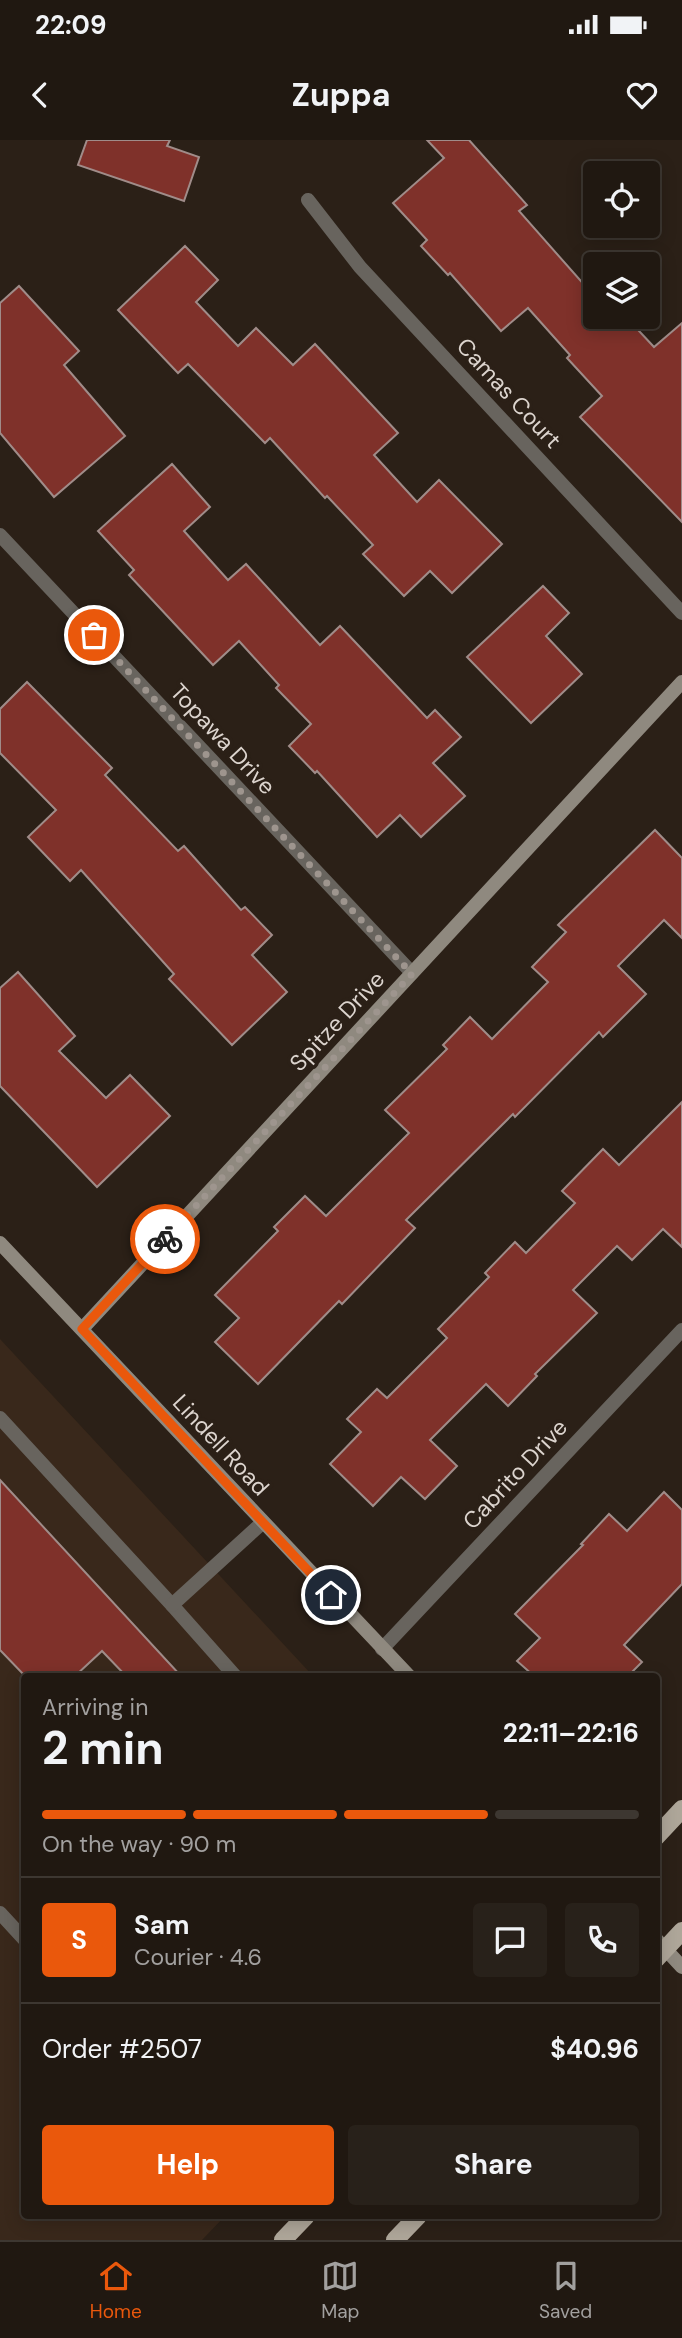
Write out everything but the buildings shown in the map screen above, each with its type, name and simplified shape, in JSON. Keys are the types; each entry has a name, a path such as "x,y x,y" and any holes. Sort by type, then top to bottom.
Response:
{"main road":[{"path":"660,1833 682,1809"},
{"path":"660,1948 682,1931"},
{"path":"284,2240 303,2219"},
{"path":"395,2240 415,2219"}],"street":[{"name":"Camas Court","path":"308,200 360,267 682,613"},
{"name":"Topawa Drive","path":"0,536 412,974"},
{"name":"Spitze Drive","path":"82,1329 682,682"},
{"name":"Lindell Road","path":"0,1244 406,1673"},
{"name":"Cabrito Drive","path":"382,1649 682,1330"},
{"path":"0,1418 232,1673"},
{"path":"172,1605 262,1523"},
{"path":"0,1913 21,1936"},
{"path":"660,1950 682,1966"}],"shaded area":[{"path":"0,1339 310,1673 21,1673 21,2219 222,2219 202,2240 0,2240"}],"way so far":[{"path":"94,635 412,974 165,1239"}],"route":[{"path":"165,1239 82,1329 331,1595"}]}
